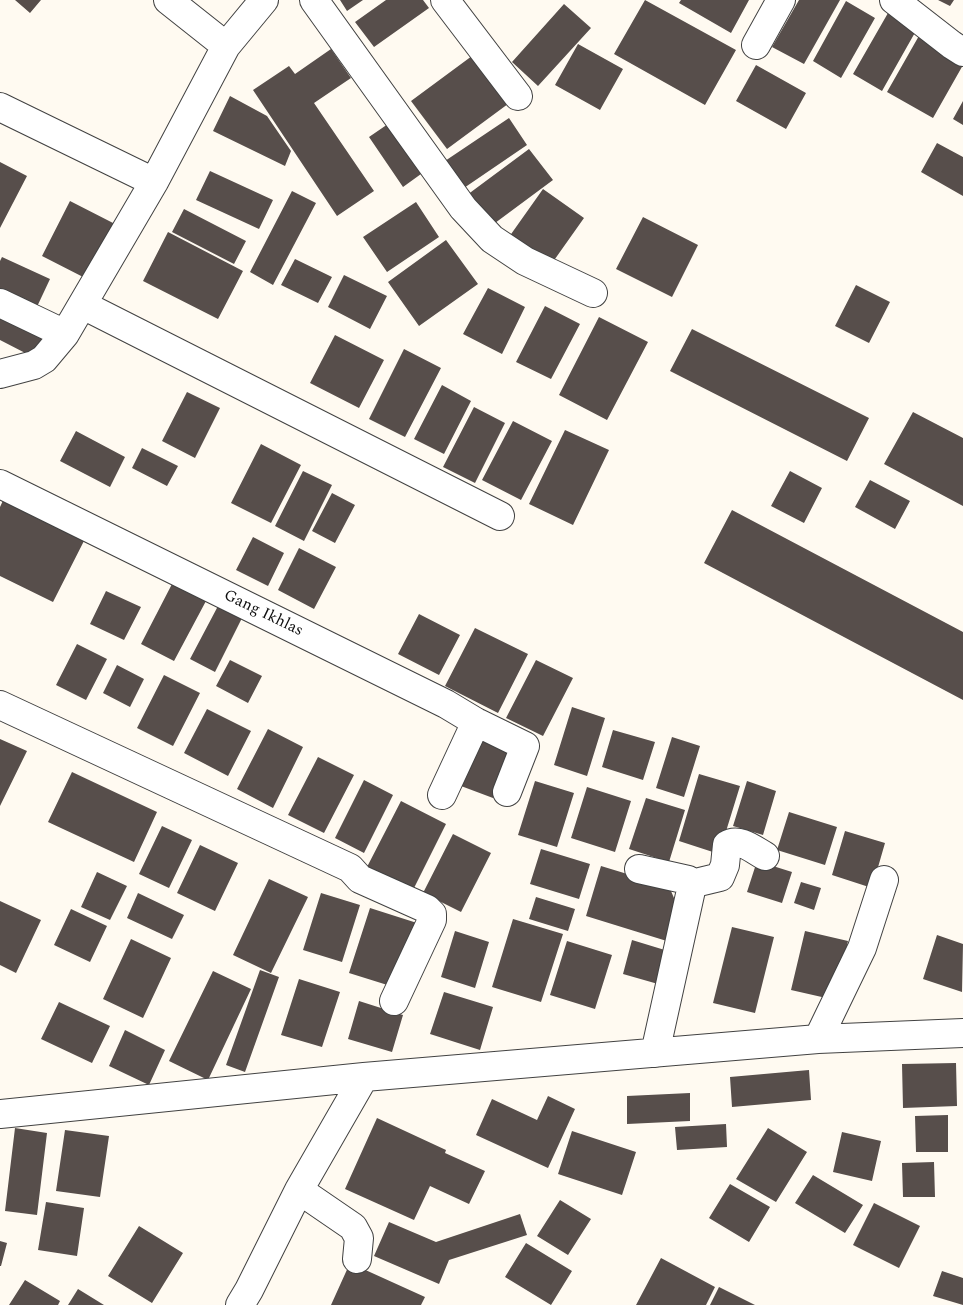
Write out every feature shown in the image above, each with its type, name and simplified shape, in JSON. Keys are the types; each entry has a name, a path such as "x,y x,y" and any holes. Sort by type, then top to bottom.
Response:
{"street":[{"path":"168,0 226,46"},
{"path":"0,374 34,365 44,359 65,334 154,182 226,46 264,0"},
{"path":"314,0 469,214 492,238 525,261 594,293"},
{"path":"445,0 518,96"},
{"path":"756,45 781,0"},
{"path":"894,0 963,52"},
{"path":"0,107 154,182"},
{"path":"0,303 65,334"},
{"path":"83,305 500,516"},
{"name":"Gang Ikhlas","path":"0,484 446,704 476,722 525,746 507,792"},
{"path":"0,705 350,868 360,879 428,909 432,914 432,920 394,1001"},
{"path":"442,795 476,722"},
{"path":"691,884 720,877 725,865 727,845 732,842 738,842 765,856"},
{"path":"639,869 688,880 691,884 655,1053"},
{"path":"818,1039 862,948 884,880"},
{"path":"0,1114 364,1077 818,1039 963,1032"},
{"path":"240,1305 299,1190 364,1077"},
{"path":"299,1190 353,1227 359,1238 357,1259"}],"building":[{"path":"15,0 41,0 30,13"},
{"path":"340,0 363,0 347,11"},
{"path":"386,0 423,0 429,8 374,47 355,22"},
{"path":"645,0 736,50 705,105 614,54"},
{"path":"681,0 749,0 731,33 679,3"},
{"path":"799,0 840,0 804,64 772,47"},
{"path":"938,0 954,0 950,6"},
{"path":"846,1 875,18 841,78 813,61"},
{"path":"564,4 591,28 538,86 512,62"},
{"path":"888,13 917,29 882,91 853,74"},
{"path":"920,34 963,65 933,118 887,92"},
{"path":"578,44 623,69 600,110 555,85"},
{"path":"331,49 351,78 314,103 374,191 337,216 253,90 289,66 295,74"},
{"path":"476,53 512,101 447,149 411,101"},
{"path":"756,65 806,93 786,129 736,101"},
{"path":"230,96 267,116 291,151 285,166 213,131"},
{"path":"963,101 963,125 953,119"},
{"path":"509,118 527,145 461,190 442,163"},
{"path":"388,124 421,174 403,187 369,137"},
{"path":"937,143 963,157 963,196 921,172"},
{"path":"529,149 553,180 491,226 467,195"},
{"path":"0,162 27,176 0,228"},
{"path":"210,171 273,200 259,229 196,200"},
{"path":"543,189 584,218 550,266 509,237"},
{"path":"292,191 316,203 273,285 250,272"},
{"path":"70,201 115,224 87,279 42,256"},
{"path":"416,202 439,237 387,272 363,237"},
{"path":"184,209 246,241 234,264 172,232"},
{"path":"643,217 698,245 672,297 616,269"},
{"path":"168,232 243,271 218,319 143,281"},
{"path":"446,240 478,284 419,326 388,282"},
{"path":"2,257 50,279 35,311 0,294 0,261"},
{"path":"295,259 332,277 318,303 281,285"},
{"path":"344,275 387,296 370,329 328,307"},
{"path":"856,285 890,302 869,343 835,326"},
{"path":"488,288 525,307 502,354 463,334"},
{"path":"545,306 580,324 551,379 516,362"},
{"path":"0,311 45,334 33,357 0,340"},
{"path":"599,317 648,342 607,420 559,395"},
{"path":"692,329 869,418 847,461 670,371"},
{"path":"335,335 384,360 359,408 310,383"},
{"path":"404,349 441,368 405,437 369,419"},
{"path":"442,385 471,401 444,454 414,439"},
{"path":"187,392 220,408 195,458 162,441"},
{"path":"474,407 505,423 475,483 443,467"},
{"path":"913,412 963,438 963,506 884,464"},
{"path":"513,421 552,441 521,500 482,480"},
{"path":"565,430 609,450 573,525 529,504"},
{"path":"76,431 125,457 110,487 60,461"},
{"path":"261,444 301,465 271,523 231,503"},
{"path":"142,448 178,466 167,486 132,468"},
{"path":"303,471 332,485 304,541 275,526"},
{"path":"790,471 822,488 804,523 771,506"},
{"path":"870,480 910,501 895,529 855,507"},
{"path":"332,493 355,505 335,543 312,531"},
{"path":"6,494 87,535 53,602 0,576 0,507"},
{"path":"732,510 963,632 963,700 704,563"},
{"path":"253,537 284,553 268,586 236,570"},
{"path":"299,548 336,567 314,609 278,590"},
{"path":"172,584 206,601 174,661 141,644"},
{"path":"106,591 141,607 124,640 90,624"},
{"path":"218,606 242,618 215,672 190,659"},
{"path":"419,614 460,635 439,675 398,654"},
{"path":"475,628 528,654 498,713 445,686"},
{"path":"77,644 107,659 86,700 56,685"},
{"path":"230,660 262,676 248,703 216,686"},
{"path":"536,660 573,678 543,736 506,718"},
{"path":"117,665 144,679 130,707 103,693"},
{"path":"164,675 200,693 173,746 137,728"},
{"path":"572,707 605,718 587,776 554,765"},
{"path":"207,709 251,731 228,776 184,753"},
{"path":"268,729 303,747 273,808 237,789"},
{"path":"613,730 655,742 643,780 602,767"},
{"path":"672,737 700,746 684,797 656,788"},
{"path":"0,739 27,751 0,806"},
{"path":"479,739 511,751 493,798 461,786"},
{"path":"318,757 354,775 324,833 288,815"},
{"path":"72,772 157,812 134,862 48,822"},
{"path":"699,774 740,786 719,854 679,841"},
{"path":"364,780 393,795 364,853 335,838"},
{"path":"535,781 574,793 557,847 518,835"},
{"path":"747,781 776,791 763,835 733,826"},
{"path":"587,787 631,801 615,852 571,838"},
{"path":"646,798 685,810 669,862 629,849"},
{"path":"401,801 446,824 413,890 367,867"},
{"path":"789,812 837,827 825,865 777,850"},
{"path":"162,826 192,840 169,888 139,874"},
{"path":"845,831 885,843 872,888 832,875"},
{"path":"453,834 491,853 461,912 423,893"},
{"path":"200,845 238,863 215,911 177,893"},
{"path":"541,849 590,864 579,899 530,884"},
{"path":"757,861 792,872 782,903 747,892"},
{"path":"601,866 647,880 671,891 679,910 670,942 586,916"},
{"path":"97,872 127,886 110,920 81,907"},
{"path":"269,879 308,897 271,973 233,955"},
{"path":"801,882 821,888 814,910 794,903"},
{"path":"138,893 184,915 172,939 127,918"},
{"path":"321,893 360,905 342,962 303,950"},
{"path":"536,897 575,909 568,931 529,919"},
{"path":"0,901 41,920 16,973 0,965"},
{"path":"370,908 417,923 397,988 349,973"},
{"path":"71,909 107,926 90,962 54,945"},
{"path":"513,919 563,934 541,1002 492,987"},
{"path":"732,927 774,937 755,1013 713,1003"},
{"path":"455,931 489,942 475,988 441,977"},
{"path":"805,931 848,941 835,1000 791,990"},
{"path":"937,935 963,944 962,992 923,979"},
{"path":"131,939 171,958 143,1018 103,999"},
{"path":"632,940 668,951 658,984 623,974"},
{"path":"567,941 612,955 595,1009 550,995"},
{"path":"260,970 279,977 245,1072 226,1065"},
{"path":"213,971 251,989 208,1080 169,1061"},
{"path":"299,979 340,992 322,1047 281,1035"},
{"path":"444,992 493,1007 480,1050 430,1034"},
{"path":"359,1001 403,1015 392,1052 348,1039"},
{"path":"59,1002 110,1026 92,1063 41,1039"},
{"path":"125,1030 165,1050 149,1085 109,1066"},
{"path":"956,1063 957,1106 903,1108 902,1064"},
{"path":"809,1070 811,1100 732,1107 730,1077"},
{"path":"690,1093 690,1121 627,1124 627,1096"},
{"path":"548,1096 575,1109 548,1168 476,1135 492,1099 537,1120"},
{"path":"948,1115 948,1152 916,1152 915,1116"},
{"path":"377,1118 446,1150 445,1153 485,1171 469,1204 430,1186 414,1220 345,1189"},
{"path":"726,1124 727,1147 677,1150 675,1127"},
{"path":"15,1128 47,1133 37,1215 5,1211"},
{"path":"768,1128 807,1152 776,1202 736,1179"},
{"path":"65,1130 109,1136 100,1197 56,1191"},
{"path":"572,1131 636,1152 622,1195 558,1174"},
{"path":"842,1132 881,1141 872,1181 833,1172"},
{"path":"934,1162 935,1197 903,1197 902,1163"},
{"path":"813,1175 863,1205 845,1233 795,1203"},
{"path":"730,1184 770,1207 749,1242 709,1218"},
{"path":"560,1200 591,1219 568,1255 537,1236"},
{"path":"46,1202 84,1208 77,1256 38,1250"},
{"path":"874,1203 920,1226 899,1268 853,1245"},
{"path":"520,1214 527,1235 449,1260 439,1284 374,1256 389,1222 436,1242"},
{"path":"139,1226 183,1253 152,1303 108,1276"},
{"path":"0,1241 7,1243 1,1266 0,1266"},
{"path":"526,1243 572,1271 551,1305 505,1277"},
{"path":"661,1258 715,1287 706,1305 636,1305"},
{"path":"350,1263 425,1297 421,1305 331,1305"},
{"path":"942,1271 963,1278 963,1305 933,1296"},
{"path":"25,1280 60,1301 58,1305 9,1305"},
{"path":"719,1287 755,1305 710,1305"},
{"path":"78,1289 104,1305 68,1305"}]}
